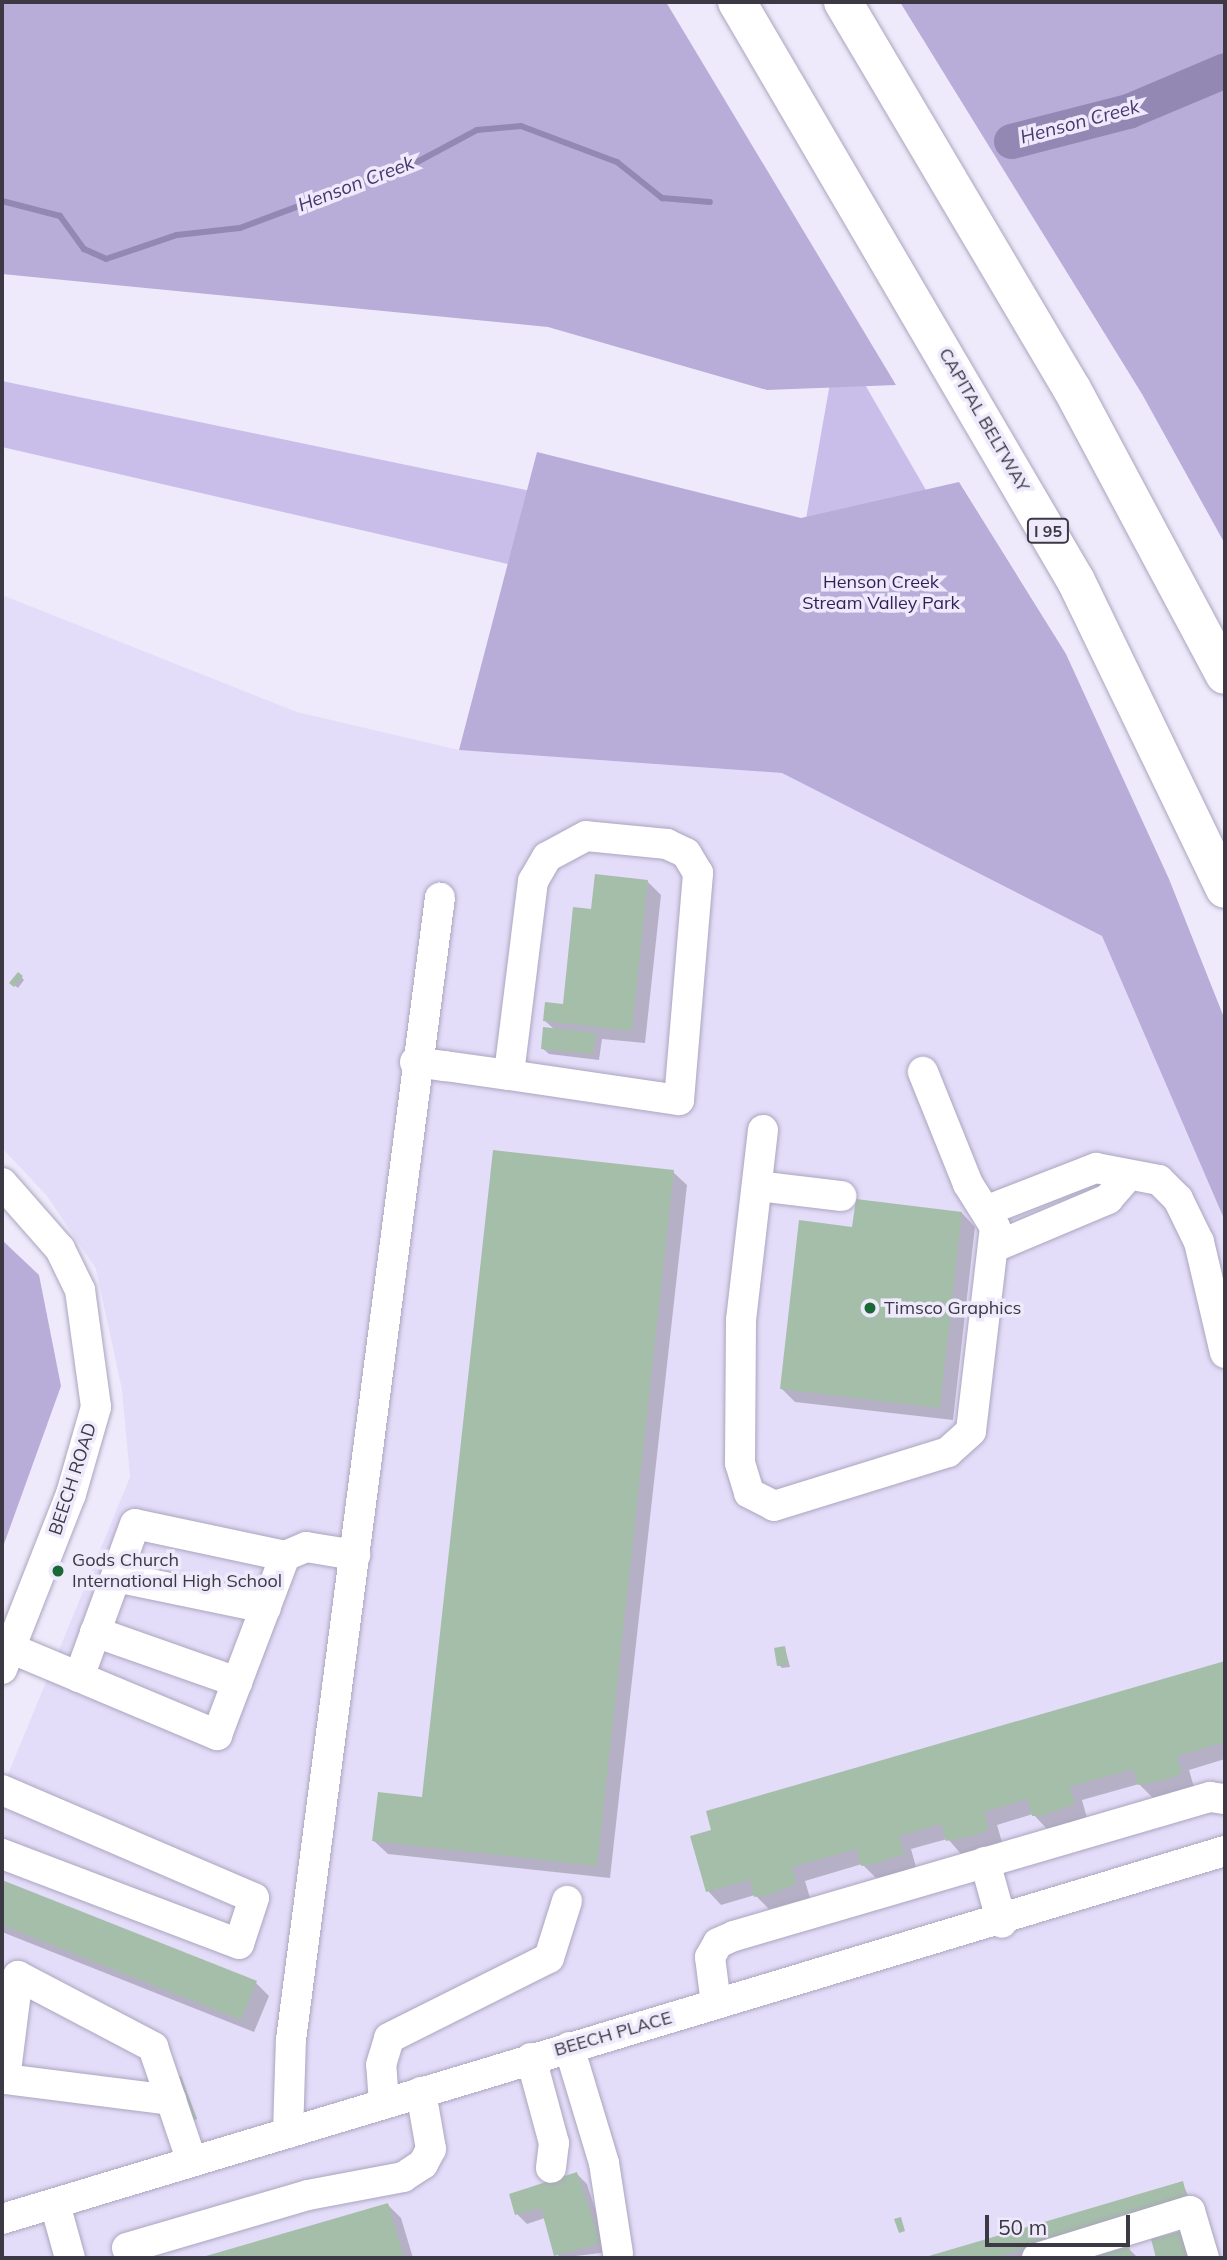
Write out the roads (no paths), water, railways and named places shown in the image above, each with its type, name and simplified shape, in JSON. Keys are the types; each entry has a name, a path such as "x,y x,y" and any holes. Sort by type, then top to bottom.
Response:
{"highway":[{"name":"CAPITAL BELTWAY","path":"737,2 1076,581 1225,889"},
{"path":"843,2 1072,388 1225,676"}],"street":[{"path":"415,1062 679,1100 698,873 686,853 667,844 586,836 547,857 533,881 509,1075"},
{"path":"288,2133 291,2040 355,1555 415,1062 440,898"},
{"path":"763,1130 741,1320 740,1441 749,1493 759,1503 792,1504 963,1443 976,1415 997,1246 988,1210 968,1184 923,1072"},
{"path":"988,1210 1096,1168 1159,1180 1187,1216 1225,1353"},
{"path":"997,1246 1108,1199 1128,1176"},
{"name":"BEECH ROAD","path":"2,1182 60,1248 80,1290 96,1408 71,1494 6,1659"},
{"path":"757,1186 841,1196"},
{"path":"79,1677 135,1524 285,1556 306,1547 355,1555"},
{"path":"6,1659 79,1677 217,1735 285,1556"},
{"path":"116,1577 266,1608"},
{"path":"96,1632 237,1682"},
{"path":"2,1790 254,1898 239,1944 2,1854"},
{"path":"716,2004 710,1957 718,1943 1210,1797 1225,1799"},
{"name":"BEECH PLACE","path":"2,2219 531,2058 1002,1923 1225,1851"},
{"path":"985,1862 1002,1923"},
{"path":"384,2104 381,2065 389,2038 549,1958 567,1901"},
{"path":"171,2100 5,2079 18,1976 153,2047 171,2100 192,2162"},
{"path":"569,2047 604,2163 618,2253"},
{"path":"531,2058 554,2143 551,2168"},
{"path":"127,2248 308,2195 403,2177 423,2164 430,2149 421,2092"},
{"path":"55,2204 70,2258"},
{"path":"1037,2258 1190,2211 1204,2258"}],"waterway":[{"name":"Henson Creek","path":"1011,141 1128,111 1225,70"},
{"name":"Henson Creek","path":"2,201 60,216 84,249 106,259 177,235 240,228 419,161 477,130 521,126 617,162 662,198 710,202"}],"place":[{"name":"Timsco Graphics","path":"870,1308"},
{"name":"Gods Church International High School","path":"58,1571"}],"park label":[{"name":"Henson Creek Stream Valley Park","path":"881,593"}]}
